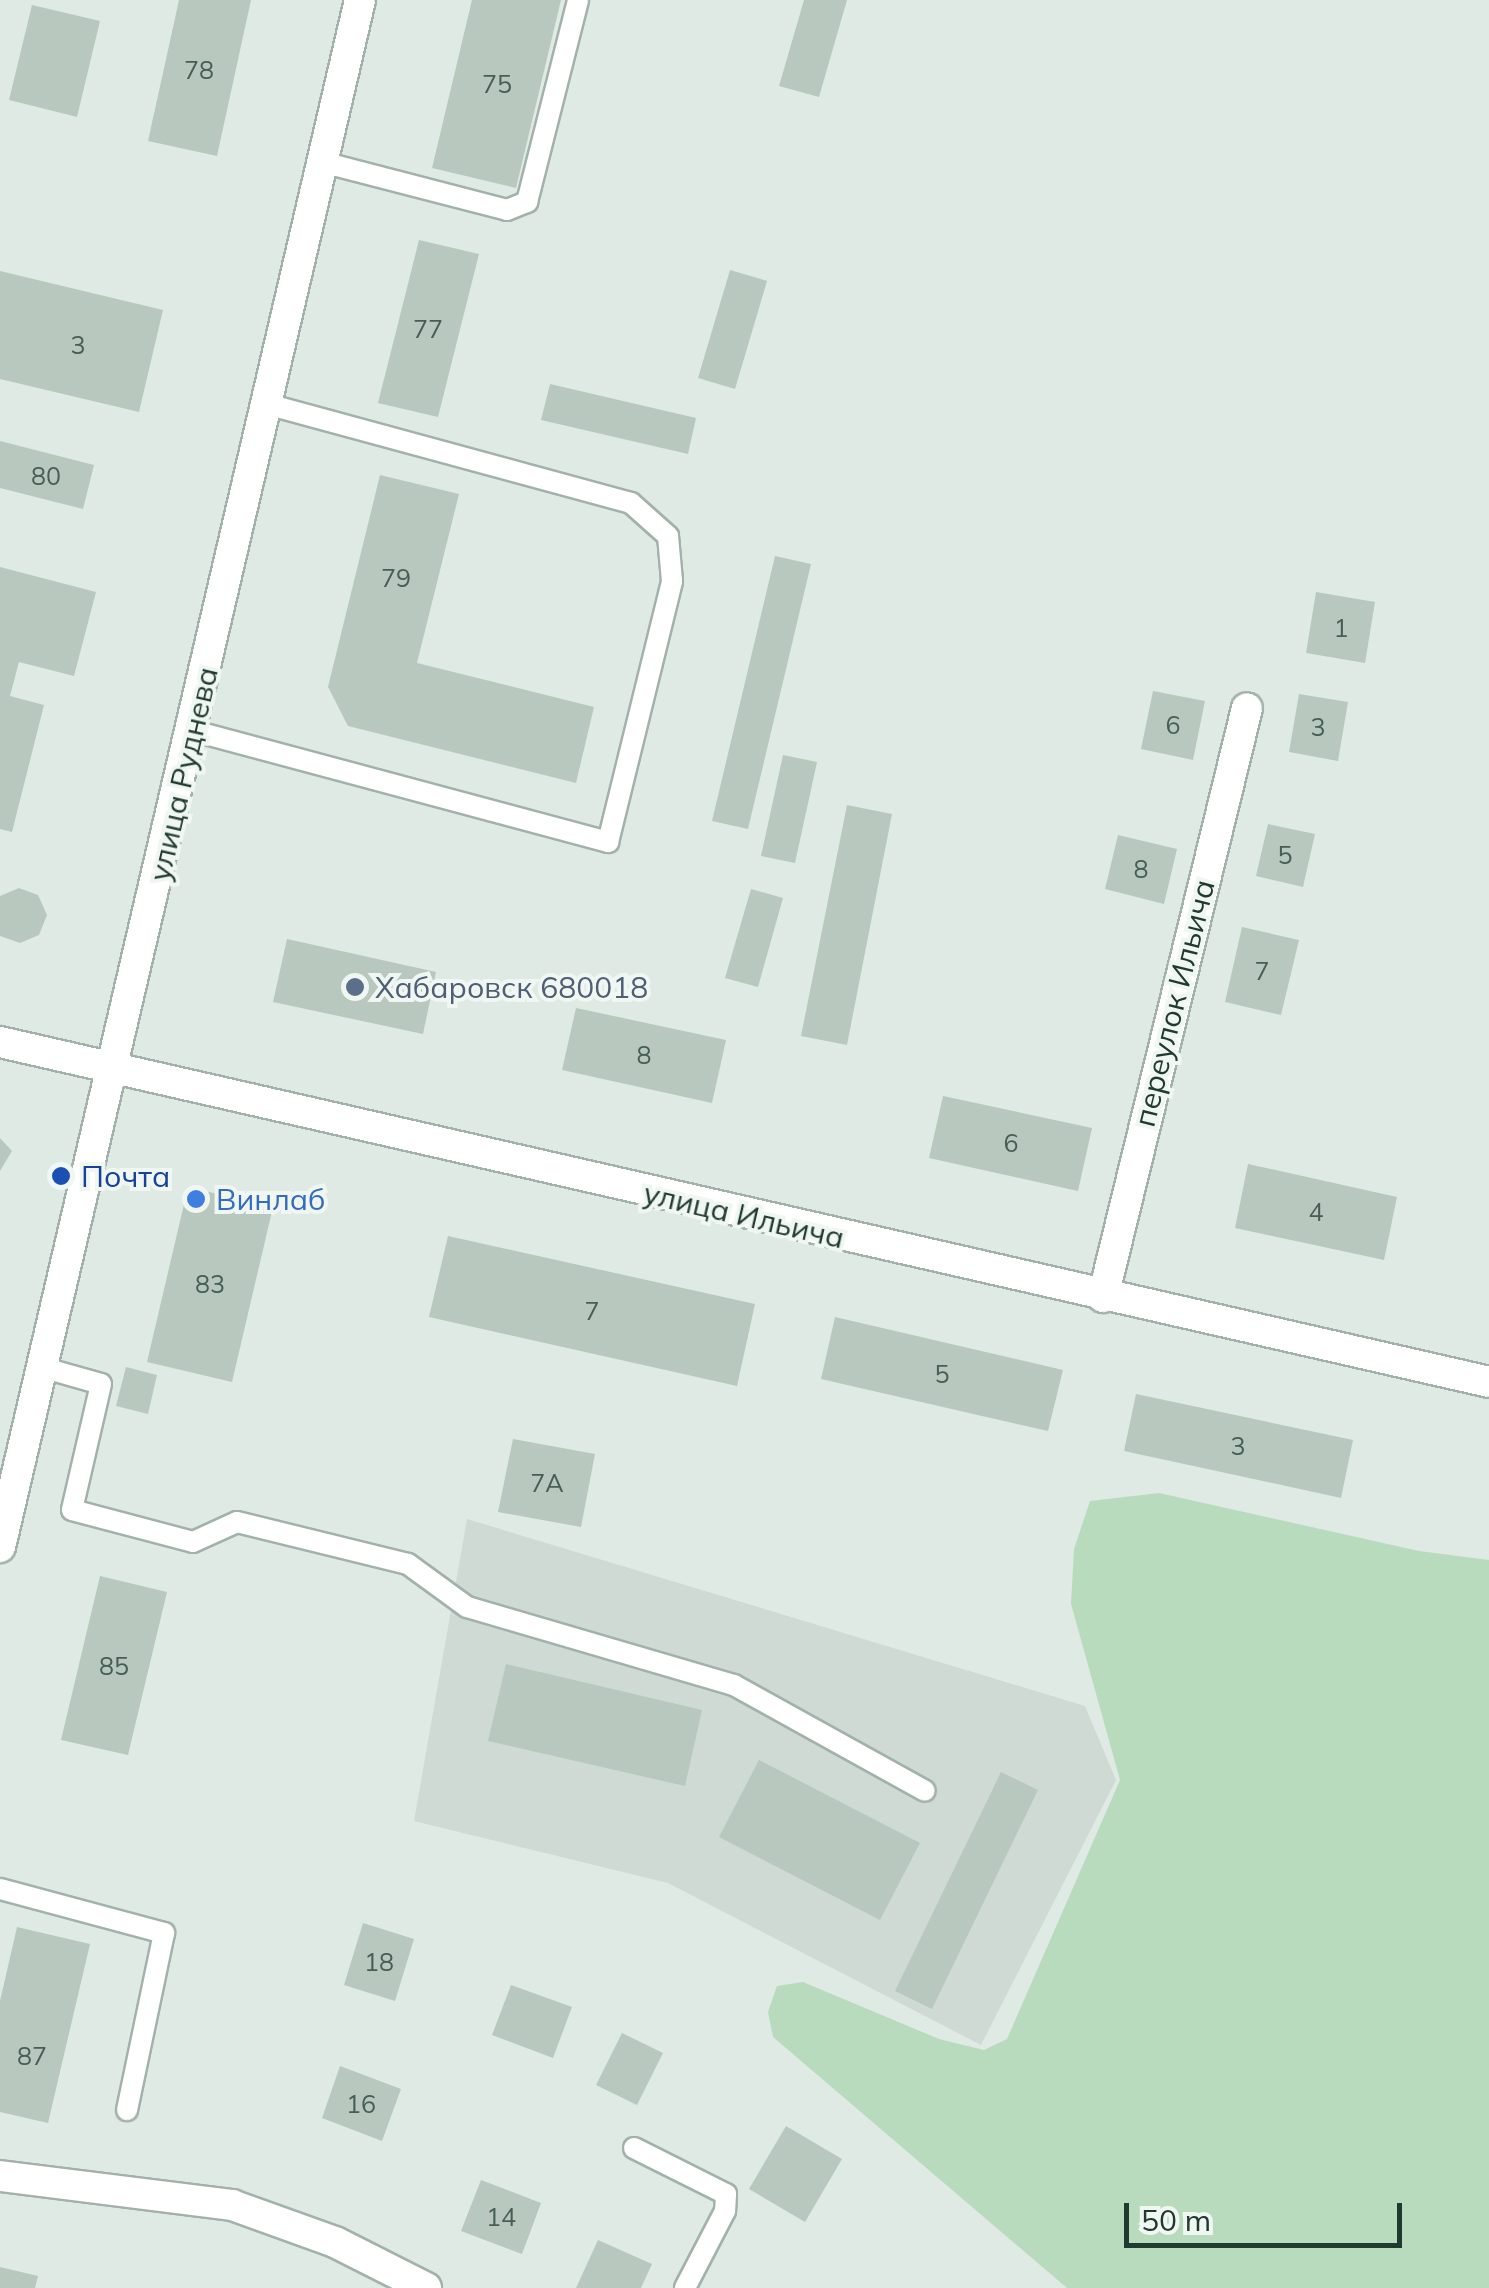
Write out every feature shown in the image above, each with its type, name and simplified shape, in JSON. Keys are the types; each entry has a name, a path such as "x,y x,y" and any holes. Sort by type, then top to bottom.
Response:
{"street":[{"name":"улица Руднева","path":"0,1547 194,732 360,0"},
{"name":"переулок Ильича","path":"1103,1297 1247,708"},
{"name":"улица Ильича","path":"0,1042 114,1072 1489,1382"},
{"path":"0,2176 232,2205 335,2242 426,2288"}],"lane":[{"path":"322,162 507,210 528,202 578,0"},
{"path":"194,732 608,842 672,581 668,536 632,503 266,404"},
{"path":"41,1367 101,1384 72,1510 193,1542 237,1522 408,1564 468,1607 734,1686 925,1792"},
{"path":"0,1888 164,1933 128,2110"},
{"path":"634,2148 726,2194 725,2211 685,2288"}],"shaded area":[{"path":"467,1519 1085,1706 1116,1780 981,2045 668,1883 414,1821"}],"green space":[{"path":"1159,1493 1419,1551 1489,1560 1489,2288 1067,2288 773,2037 768,2012 777,1986 803,1982 939,2039 984,2050 1007,2039 1120,1780 1071,1604 1074,1549 1090,1501"}],"building":[{"path":"179,0 251,0 217,156 148,141"},
{"path":"472,0 561,0 516,188 432,168"},
{"path":"804,0 847,0 819,97 779,86"},
{"path":"32,5 100,21 77,117 9,100"},
{"path":"419,240 479,254 438,417 378,403"},
{"path":"730,270 767,281 735,389 698,378"},
{"path":"0,271 163,310 139,412 0,379"},
{"path":"550,384 696,418 688,454 541,420"},
{"path":"0,441 94,465 83,509 0,488"},
{"path":"380,475 459,494 417,663 594,707 576,783 348,726 328,687"},
{"path":"775,556 811,564 748,829 712,821"},
{"path":"0,567 96,592 74,676 19,662 10,696 44,705 12,832 0,829"},
{"path":"1316,592 1375,602 1365,663 1306,653"},
{"path":"1153,691 1205,701 1193,760 1141,749"},
{"path":"1299,694 1348,702 1338,761 1289,752"},
{"path":"783,755 817,762 795,863 761,856"},
{"path":"847,805 892,814 847,1045 801,1036"},
{"path":"1268,824 1315,834 1303,887 1256,876"},
{"path":"1118,835 1177,849 1164,904 1105,889"},
{"path":"19,888 38,895 47,915 39,935 20,943 0,936 0,896"},
{"path":"751,889 783,898 758,987 725,978"},
{"path":"1242,927 1299,940 1281,1015 1225,1002"},
{"name":"Хабаровск 680018","path":"287,939 436,972 423,1034 273,1002"},
{"path":"576,1008 726,1040 712,1103 562,1070"},
{"path":"943,1096 1092,1128 1078,1191 929,1158"},
{"path":"0,1138 12,1151 0,1171"},
{"path":"1248,1164 1397,1197 1384,1260 1235,1228"},
{"path":"188,1187 273,1207 232,1382 147,1362"},
{"path":"448,1236 755,1304 737,1386 429,1317"},
{"path":"835,1317 1063,1370 1048,1431 821,1379"},
{"path":"126,1367 157,1375 148,1414 116,1406"},
{"path":"1136,1394 1353,1440 1341,1498 1124,1451"},
{"path":"513,1439 595,1454 581,1527 498,1512"},
{"path":"100,1576 167,1592 128,1755 61,1740"},
{"path":"506,1664 702,1710 685,1786 488,1741"},
{"path":"759,1760 920,1843 880,1920 719,1837"},
{"path":"1001,1772 1038,1790 932,2009 895,1991"},
{"path":"363,1923 414,1939 395,2001 344,1985"},
{"path":"17,1927 90,1944 48,2123 0,2112 0,2001"},
{"path":"511,1985 572,2007 553,2058 492,2035"},
{"path":"622,2033 663,2053 637,2105 596,2085"},
{"path":"340,2066 401,2089 382,2141 322,2118"},
{"path":"786,2126 842,2159 805,2222 749,2189"},
{"path":"481,2180 541,2203 522,2254 461,2231"},
{"path":"598,2240 652,2264 641,2288 576,2288"},
{"path":"0,2267 38,2276 35,2288 0,2288"}],"place":[{"name":"Хабаровск 680018","path":"355,987"},
{"name":"Почта","path":"61,1176"},
{"name":"Винлаб","path":"196,1199"}]}
